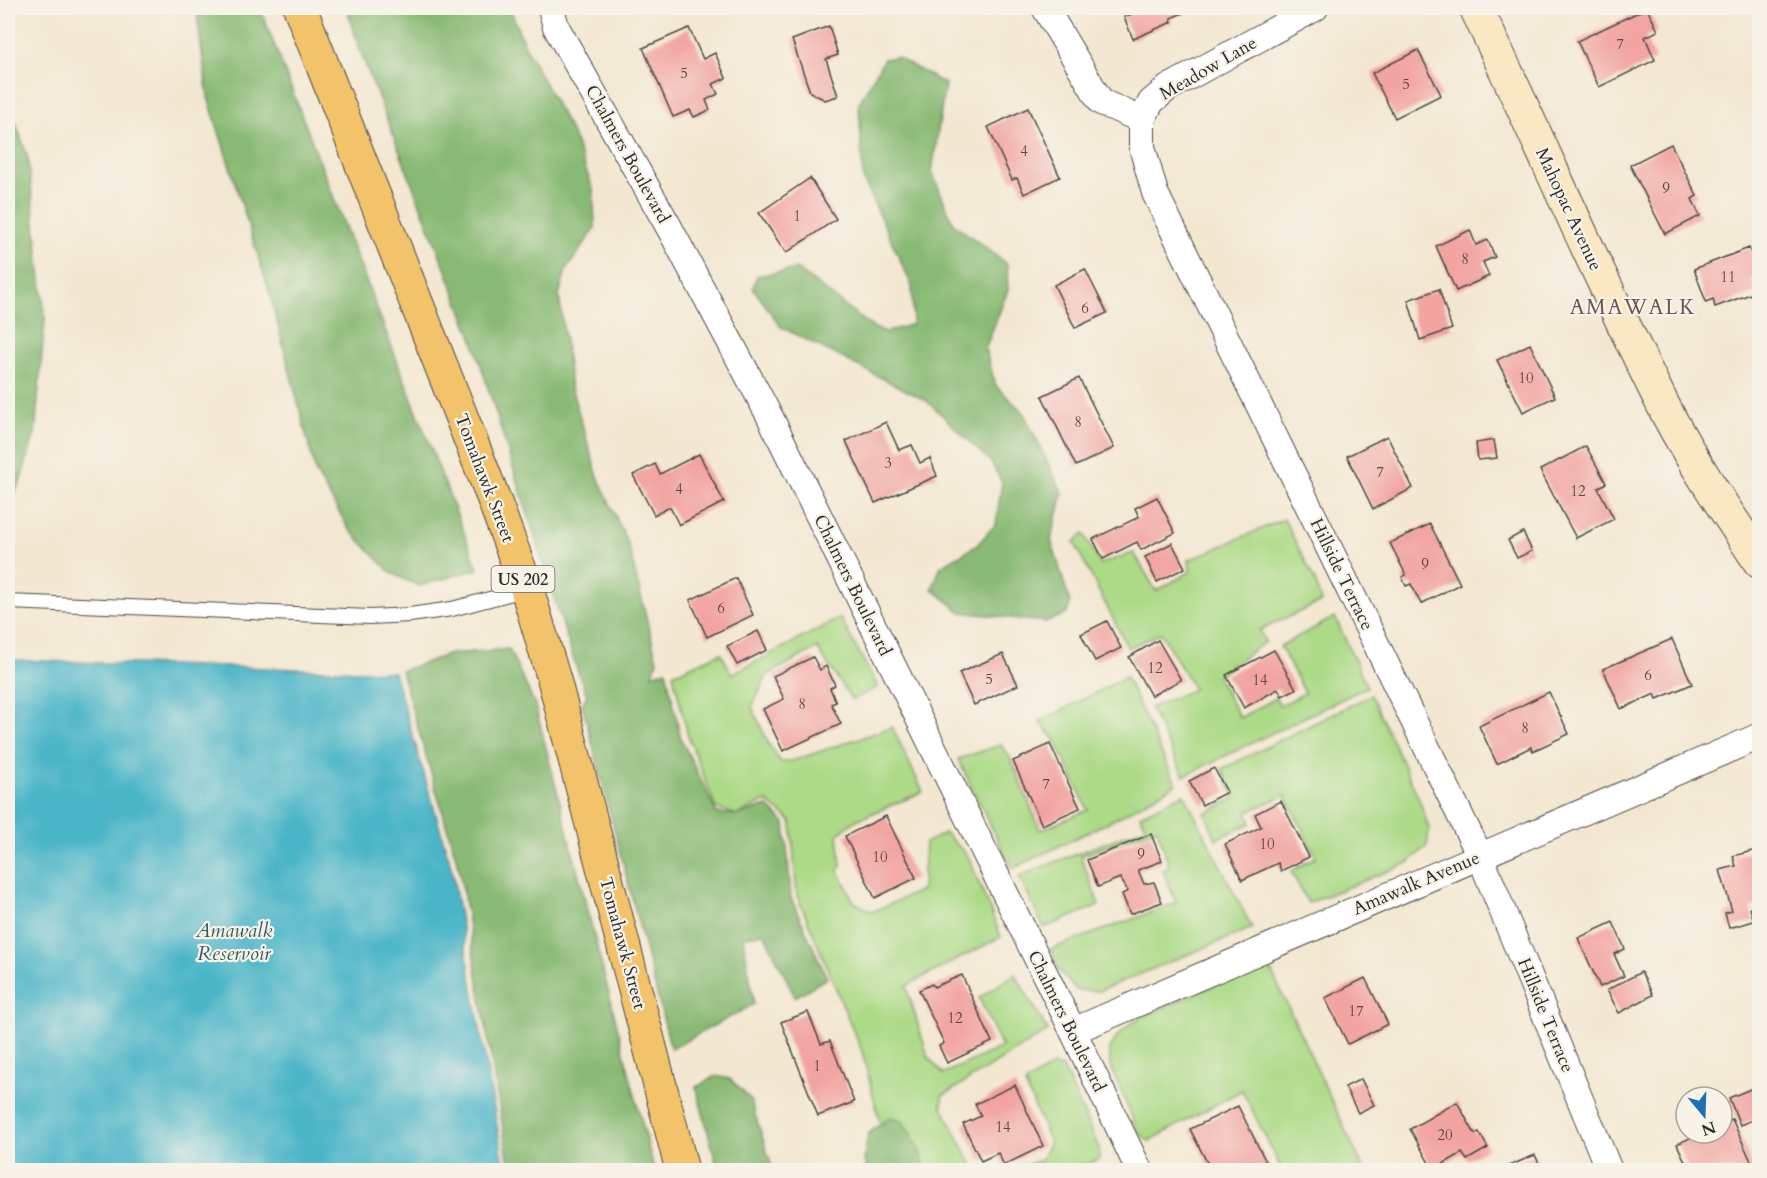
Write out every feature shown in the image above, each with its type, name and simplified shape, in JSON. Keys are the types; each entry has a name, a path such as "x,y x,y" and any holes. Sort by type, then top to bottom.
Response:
{"main road":[{"name":"Tomahawk Street","path":"300,8 493,497 527,589 555,683 682,1170"}],"street":[{"name":"Chalmers Boulevard","path":"551,8 556,27 670,229 770,417 1073,1030 1139,1170"},
{"path":"1046,8 1101,102 1142,120"},
{"name":"Meadow Lane","path":"1142,120 1151,102 1168,88 1315,8"},
{"name":"Mahopac Avenue","path":"1476,8 1585,245 1669,417 1719,501 1760,562"},
{"name":"Hillside Terrace","path":"1142,120 1142,147 1155,193 1480,856 1609,1170"},
{"name":"Amawalk Avenue","path":"1073,1030 1760,736"}],"lane":[{"path":"8,602 370,617 410,615 452,609 527,589"}],"green space":[{"path":"196,8 260,8 478,569 419,586 391,573 349,529 316,473 270,294 208,97"},
{"path":"347,8 510,8 523,42 573,136 593,189 595,228 566,270 559,295 571,388 598,477 628,544 657,661 652,675 666,670 681,739 717,813 737,815 767,806 785,823 791,898 827,978 795,997 764,933 743,937 754,1004 671,1049 582,704 587,695 575,664 472,337 359,48"},
{"path":"896,57 945,84 932,172 953,223 1007,264 1008,290 985,349 996,386 1023,412 1063,494 1051,540 1070,602 1067,614 1045,622 961,612 932,589 941,566 976,546 996,524 1002,483 991,462 927,401 781,327 753,288 757,276 797,269 874,328 887,332 913,324 912,286 863,179 859,103 884,59"},
{"path":"8,112 14,118 28,158 45,318 35,433 20,483 8,502"},
{"path":"1284,519 1316,583 1321,602 1260,630 1265,642 1217,676 1240,718 1276,698 1280,706 1305,693 1280,646 1335,617 1367,687 1184,776 1150,708 1194,689 1161,633 1128,648 1074,542 1084,534 1100,564 1134,553 1156,591 1190,572 1189,560"},
{"path":"840,618 878,687 852,700 817,648 767,675 752,707 769,745 781,762 792,761 892,727 923,792 854,821 838,835 841,867 838,870 854,902 872,912 922,890 925,843 945,833 968,856 1001,937 906,986 928,1057 943,1074 1002,1047 979,998 1015,974 1048,1031 942,1096 942,1107 975,1170 892,1170 862,1051 797,895 791,821 766,801 737,815 716,808 688,736 673,674 721,653 732,674"},
{"path":"509,649 535,705 654,1170 510,1170 459,868 401,671 450,654"},
{"path":"1126,677 1176,784 1119,817 1012,869 958,759 1001,745 1010,757 1040,830 1088,810 1054,738 1039,722"},
{"path":"1371,695 1420,801 1429,829 1427,846 1408,863 1308,903 1291,871 1316,857 1285,795 1247,812 1251,823 1216,839 1205,813 1235,798 1222,769"},
{"path":"1184,794 1252,928 1099,991 1076,990 1058,969 1051,949 1176,903 1163,871 1169,865 1157,828 1081,856 1099,905 1044,928 1019,876 1146,827 1140,815"},
{"path":"1267,962 1364,1170 1282,1170 1242,1090 1149,1141 1138,1132 1110,1064 1110,1048 1119,1034 1135,1020"},
{"path":"1052,1066 1063,1068 1099,1148 1099,1159 1076,1170 1013,1170 1041,1160 1050,1142 1025,1084"},
{"path":"716,1076 730,1079 750,1099 773,1170 718,1170 696,1087"},
{"path":"890,1117 903,1122 918,1146 926,1170 866,1170 864,1158 868,1134"}],"water":[{"name":"Amawalk Reservoir","path":"8,660 394,672 451,866 505,1170 8,1170"}],"building":[{"path":"1129,8 1195,8 1171,18 1172,22 1133,39 1124,17 1132,14"},
{"path":"1647,8 1658,31 1645,37 1655,60 1599,87 1577,41"},
{"path":"829,26 838,55 826,59 838,96 825,100 810,92 792,40"},
{"path":"689,28 703,59 715,53 726,78 713,84 718,94 706,100 710,110 694,117 690,110 673,117 643,48"},
{"path":"1418,50 1441,95 1395,118 1372,73"},
{"path":"1028,108 1060,177 1024,194 1017,178 1012,180 988,127"},
{"path":"1671,144 1697,196 1692,199 1700,216 1665,234 1630,165"},
{"path":"810,178 836,219 786,253 759,213"},
{"path":"1470,230 1476,245 1488,240 1495,257 1483,262 1489,276 1456,291 1436,246"},
{"path":"1749,248 1759,276 1751,279 1756,292 1715,307 1713,299 1706,302 1694,269"},
{"path":"1085,269 1107,313 1075,328 1054,285"},
{"path":"1439,289 1452,329 1420,340 1408,300"},
{"path":"1530,344 1555,397 1523,412 1497,360"},
{"path":"1079,378 1114,448 1076,466 1042,396"},
{"path":"886,422 899,450 912,445 920,463 930,458 937,476 875,503 846,441"},
{"path":"1387,436 1413,488 1373,509 1347,456"},
{"path":"1494,440 1497,458 1478,460 1476,443"},
{"path":"1586,446 1606,483 1598,488 1614,519 1576,538 1540,470"},
{"path":"699,454 724,502 679,525 670,507 654,515 633,475 655,464 660,474"},
{"path":"1157,497 1175,533 1141,550 1137,542 1103,559 1093,539 1139,517 1135,508"},
{"path":"1430,524 1460,584 1421,604 1411,584 1406,586 1402,577 1406,575 1390,543"},
{"path":"1523,532 1532,551 1517,558 1508,540"},
{"path":"1172,543 1185,568 1157,582 1145,557"},
{"path":"736,578 753,615 707,637 690,600"},
{"path":"1107,621 1121,648 1095,661 1081,634"},
{"path":"758,631 767,650 737,665 727,646"},
{"path":"1672,639 1692,684 1657,699 1655,694 1621,709 1603,669"},
{"path":"1158,640 1181,680 1151,696 1129,657"},
{"path":"1274,650 1296,689 1282,696 1278,689 1244,708 1226,675"},
{"path":"1003,654 1018,685 974,705 959,673"},
{"path":"813,657 820,670 826,666 835,685 830,688 836,702 831,704 841,724 783,751 763,709 784,699 773,676"},
{"path":"1549,692 1569,734 1533,751 1531,747 1497,764 1479,726"},
{"path":"1050,744 1080,808 1042,825 1013,761"},
{"path":"1214,768 1227,792 1202,805 1189,781"},
{"path":"1281,801 1309,857 1281,871 1278,863 1242,880 1225,844 1261,827 1255,814"},
{"path":"886,816 916,878 875,898 845,836"},
{"path":"1151,834 1162,861 1138,870 1144,884 1154,882 1162,902 1130,914 1122,894 1128,891 1120,878 1098,887 1087,860"},
{"path":"1760,849 1760,905 1750,908 1754,921 1729,928 1725,913 1732,911 1720,870 1736,866 1733,856"},
{"path":"1613,922 1625,949 1614,954 1624,976 1600,987 1578,938"},
{"path":"1641,972 1653,995 1619,1013 1607,990"},
{"path":"962,975 992,1042 947,1063 939,1046 944,1043 919,990 932,984 934,987"},
{"path":"1365,978 1388,1024 1348,1044 1325,998"},
{"path":"808,1012 821,1044 830,1041 854,1102 818,1116 781,1022"},
{"path":"1361,1079 1374,1105 1358,1113 1345,1087"},
{"path":"1015,1085 1043,1146 1004,1165 998,1153 981,1161 963,1124 981,1116 975,1104"},
{"path":"1760,1085 1760,1117 1740,1125 1734,1110 1734,1096"},
{"path":"1457,1102 1475,1134 1479,1132 1488,1148 1467,1160 1462,1153 1433,1170 1410,1129"},
{"path":"1238,1106 1270,1170 1211,1170 1190,1129"},
{"path":"1734,1123 1754,1168 1749,1170 1689,1170 1677,1145 1734,1145"},
{"path":"1535,1155 1542,1170 1499,1170"}],"district":[{"name":"AMAWALK","path":"1633,307"}]}
